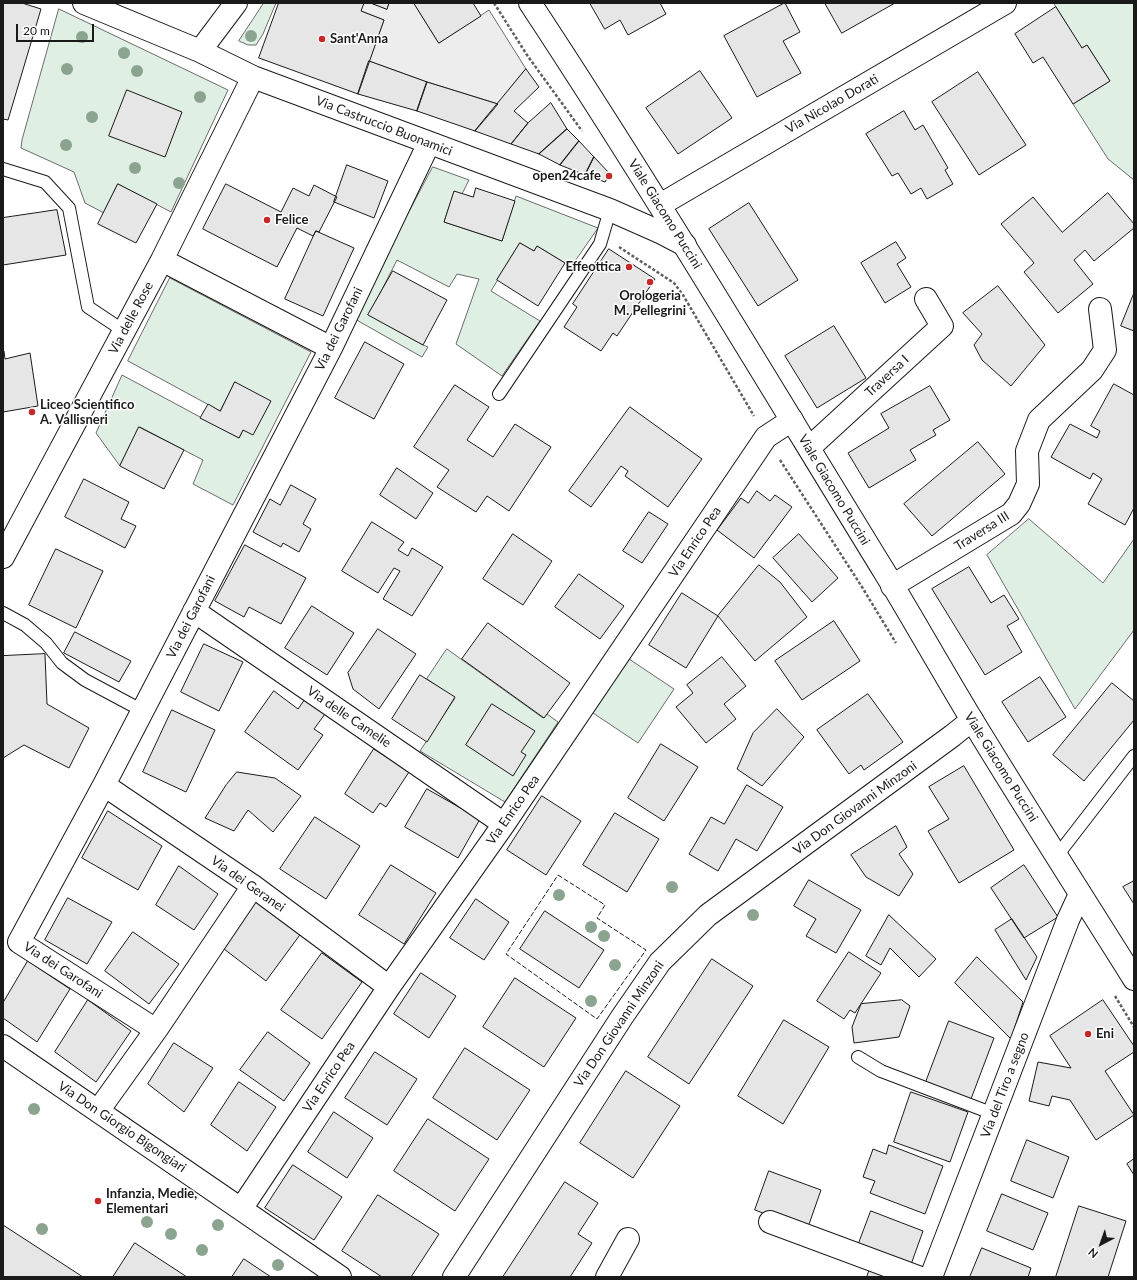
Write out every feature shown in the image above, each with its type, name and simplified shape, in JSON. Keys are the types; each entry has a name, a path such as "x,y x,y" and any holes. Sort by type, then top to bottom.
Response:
{"street":[{"name":"Via Castruccio Buonamici","path":"84,3 200,51 253,77 613,212 662,233 685,245"},
{"path":"200,51 236,3"},
{"name":"Viale Giacomo Puccini","path":"530,3 685,245 972,720 1056,857 1134,979"},
{"name":"Via Nicolao Dorati","path":"660,205 1005,3"},
{"name":"Via delle Rose","path":"3,557 162,260 253,77"},
{"name":"Via dei Garofani","path":"156,1030 19,942 143,711 331,348 429,143"},
{"path":"162,260 331,348"},
{"name":"Traversa I","path":"809,448 942,326 926,299"},
{"name":"Traversa III","path":"892,586 1011,514 1019,504 1028,484 1027,451 1039,420 1092,370 1105,350 1100,309"},
{"name":"Via Enrico Pea","path":"241,1209 389,987 504,824 766,438 792,420"},
{"name":"Via delle Camelie","path":"194,611 504,824"},
{"name":"Via Don Giovanni Minzoni","path":"454,1277 622,1017 660,962 708,915 821,834 972,720"},
{"name":"Via dei Geranei","path":"104,785 253,886 389,987"},
{"path":"98,1111 156,1030 253,886"},
{"name":"Via del Tiro a segno","path":"931,1277 1068,920 1080,894"},
{"name":"Via Don Giorgio Bigongiari","path":"3,1046 340,1277"},
{"path":"770,1222 918,1277"},
{"path":"607,1277 628,1239"}],"lane":[{"path":"3,170 45,182 69,208 88,307 124,331"},
{"path":"499,394 600,244 613,212"},
{"path":"3,613 25,625 46,643 62,663 85,680 143,711"},
{"path":"1056,857 1134,756"},
{"path":"858,1057 880,1071 994,1114"}],"path":[{"path":"494,3 527,54 584,134"},
{"path":"613,212 607,239 674,282 766,438 899,648"},
{"path":"1113,994 1134,1027"}],"green space":[{"path":"264,3 276,3 263,34 256,45 248,45 239,41"},
{"path":"1054,3 1134,3 1134,180 1108,159 1073,104 1110,81 1087,45 1082,48"},
{"path":"59,9 228,90 171,212 118,184 104,213 85,203 74,172 21,148"},
{"path":"433,167 469,180 462,194 454,192 444,222 502,241 516,196 598,228 573,264 565,263 537,246 534,251 520,243 491,291 540,321 502,376 456,344 479,279 457,274 449,287 397,260 369,315 428,347 422,357 353,318"},
{"path":"170,278 311,352 233,505 193,484 203,460 140,427 120,466 96,433 122,375 239,438 243,430 235,382 220,411 128,361"},
{"path":"1029,519 1103,583 1134,539 1134,630 1075,709 987,555"},
{"path":"447,649 543,718 547,714 558,722 505,802 420,751 455,698 427,679"},
{"path":"626,657 674,689 638,743 590,711"}],"shaded area":[{"path":"364,3 371,3 387,9 389,3 414,3 439,43 489,10 526,69 498,104 427,82 369,61 384,20 361,11"}],"building":[{"path":"3,3 22,3 41,9 8,120 3,119"},
{"name":"Sant'Anna","path":"279,3 364,3 361,11 384,20 358,94 259,58"},
{"path":"371,3 389,3 387,9"},
{"path":"414,3 473,3 481,16 439,43"},
{"path":"590,3 660,3 666,14 628,35 620,20 605,29"},
{"path":"785,3 800,32 783,41 801,73 757,97 724,36"},
{"path":"825,3 895,3 842,33"},
{"path":"1056,7 1082,48 1087,45 1110,81 1073,104 1043,57 1033,63 1015,34"},
{"path":"369,61 427,82 417,111 358,94"},
{"path":"526,69 539,87 514,111 528,123 511,144 475,131"},
{"path":"700,71 732,118 678,154 646,108"},
{"path":"978,72 1026,145 979,175 932,102"},
{"path":"427,82 498,104 475,131 417,111"},
{"path":"127,90 182,112 165,157 109,136"},
{"path":"551,103 567,129 539,154 511,144 528,123"},
{"path":"904,111 915,130 923,125 948,168 945,170 953,184 927,199 921,188 911,194 898,173 892,176 866,134"},
{"path":"567,129 579,141 560,165 539,154"},
{"path":"579,141 594,157 585,175 560,165"},
{"path":"594,157 610,174 605,182 585,175"},
{"path":"347,165 388,181 374,218 334,202"},
{"path":"118,184 157,204 136,243 98,224"},
{"name":"Felice","path":"226,184 281,212 293,188 309,196 314,185 337,197 319,232 316,231 313,236 297,228 277,267 203,229"},
{"path":"476,188 515,201 502,241 444,222 454,191 473,197"},
{"path":"1108,193 1134,224 1134,228 1094,261 1085,250 1074,260 1093,284 1058,313 1024,272 1034,263 1001,224 1033,197 1062,232"},
{"path":"749,203 798,280 758,306 709,229"},
{"path":"57,210 66,255 3,265 3,218"},
{"path":"316,231 354,248 323,316 285,299"},
{"path":"896,242 906,258 897,264 911,287 885,303 861,263"},
{"path":"520,243 534,251 537,246 565,263 538,306 497,280"},
{"path":"609,249 655,279 617,336 613,333 601,351 564,327 577,307 573,304"},
{"path":"393,271 447,300 423,345 368,315"},
{"path":"998,286 1045,345 1011,386 982,360 974,345 982,334 963,313"},
{"path":"1134,293 1134,331 1121,326"},
{"path":"834,326 866,378 817,408 785,356"},
{"path":"365,342 404,364 374,419 335,398"},
{"path":"3,351 5,359 30,353 38,406 3,412"},
{"path":"235,382 271,401 253,435 243,430 239,438 200,418 208,404 220,411"},
{"path":"1114,384 1134,395 1134,508 1125,525 1088,504 1102,479 1093,473 1090,479 1051,457 1070,424 1097,438 1100,431 1091,426"},
{"path":"455,385 489,407 467,440 493,457 515,424 551,447 509,511 487,496 476,512 437,487 449,470 414,447"},
{"path":"930,386 950,420 933,430 936,435 910,450 916,460 869,488 848,453 889,428 881,414"},
{"path":"630,407 702,459 668,507 625,476 628,471 621,466 591,507 569,491"},
{"path":"139,427 184,450 164,489 120,466"},
{"path":"978,442 1005,474 932,536 904,504"},
{"path":"397,468 433,493 416,519 380,495"},
{"path":"84,479 129,502 121,519 136,526 125,548 65,517"},
{"path":"291,485 316,499 303,524 311,529 299,552 283,543 281,547 253,532 270,499 280,505"},
{"path":"757,491 770,501 775,495 792,507 754,558 717,530 741,498 748,503"},
{"path":"649,512 668,524 642,563 623,551"},
{"path":"372,522 404,542 398,550 408,556 412,548 443,567 412,616 383,599 400,571 394,568 378,593 342,571"},
{"path":"513,534 552,561 523,605 483,579"},
{"path":"799,534 838,578 812,602 773,558"},
{"path":"245,545 306,578 281,624 249,607 244,617 215,601"},
{"path":"56,549 103,571 76,628 29,605"},
{"path":"759,565 780,582 807,617 755,661 718,616"},
{"path":"969,567 991,603 1004,595 1019,619 1007,626 1022,652 985,675 932,589"},
{"path":"579,574 624,606 600,639 555,607"},
{"path":"682,593 718,616 686,668 649,645"},
{"path":"312,606 354,633 327,675 285,648"},
{"path":"834,621 860,661 802,700 775,661"},
{"path":"488,623 570,683 544,718 462,659"},
{"path":"378,629 416,654 379,709 353,689 348,673"},
{"path":"75,632 131,661 119,682 64,653"},
{"path":"204,644 243,662 219,711 181,692"},
{"path":"45,654 47,704 89,728 69,768 24,745 3,758 3,656"},
{"path":"722,657 746,686 724,704 736,719 706,743 676,707 693,693 687,685"},
{"path":"420,675 455,697 427,742 392,719"},
{"path":"1040,677 1066,717 1028,742 1002,702"},
{"path":"1112,683 1134,701 1134,720 1084,781 1053,755"},
{"path":"274,691 298,709 305,699 325,714 314,729 323,735 298,770 245,732"},
{"path":"868,694 903,742 864,770 861,765 849,774 817,730"},
{"path":"492,704 535,731 521,752 526,755 513,776 466,745"},
{"path":"777,709 804,737 762,786 737,769 753,733"},
{"path":"172,710 215,730 186,792 143,772"},
{"path":"661,744 698,767 664,821 628,798"},
{"path":"374,749 409,772 386,807 380,803 373,813 345,794"},
{"path":"964,766 1014,850 959,883 928,831 949,819 929,787"},
{"path":"237,772 275,778 301,796 273,832 248,810 234,831 205,818 226,785"},
{"path":"747,785 783,807 757,851 736,839 718,871 689,854 711,817 724,824"},
{"path":"427,789 480,819 458,858 405,827"},
{"path":"542,796 581,821 546,875 507,850"},
{"path":"108,811 162,846 138,890 82,858"},
{"path":"615,813 659,839 627,892 583,865"},
{"path":"315,817 360,846 326,899 280,869"},
{"path":"896,826 907,847 899,854 913,874 899,896 866,877 851,855"},
{"path":"391,865 436,893 404,944 359,915"},
{"path":"1024,865 1058,917 1024,938 991,888"},
{"path":"179,866 218,894 194,930 156,905"},
{"path":"809,880 861,910 836,953 806,936 816,919 794,906"},
{"path":"1134,881 1134,904 1123,887"},
{"path":"68,898 112,922 87,964 45,940"},
{"path":"257,898 302,932 266,981 224,949"},
{"path":"476,899 509,922 484,960 450,938"},
{"path":"545,911 604,950 579,988 520,949"},
{"path":"889,915 936,959 919,977 890,948 881,965 866,956"},
{"path":"1012,919 1037,957 1026,980 995,930"},
{"path":"133,932 179,964 149,1004 105,971"},
{"path":"849,952 881,973 855,1013 850,1010 844,1019 817,1001"},
{"path":"322,953 362,982 322,1039 281,1010"},
{"path":"977,957 1023,1002 1011,1039 955,983"},
{"path":"712,959 753,986 689,1084 648,1057"},
{"path":"28,961 70,989 37,1042 3,1018 3,1003"},
{"path":"421,973 456,996 429,1038 394,1014"},
{"path":"515,978 576,1018 544,1067 483,1027"},
{"path":"88,1000 131,1031 96,1082 55,1052"},
{"path":"902,1000 910,1006 899,1037 854,1043 852,1027 861,1004"},
{"path":"1103,1000 1134,1046 1134,1052 1105,1071 1134,1115 1096,1140 1070,1100 1052,1096 1049,1106 1029,1101 1038,1062 1071,1068 1050,1036"},
{"path":"784,1020 829,1047 783,1124 738,1096"},
{"path":"949,1021 994,1038 971,1099 926,1082"},
{"path":"268,1032 310,1063 284,1101 240,1070"},
{"path":"174,1043 213,1068 184,1112 148,1084"},
{"path":"465,1048 530,1090 497,1140 433,1098"},
{"path":"375,1052 417,1079 387,1125 345,1098"},
{"path":"626,1071 680,1106 633,1178 580,1143"},
{"path":"239,1082 276,1107 247,1151 211,1125"},
{"path":"911,1092 968,1112 950,1162 894,1142"},
{"path":"334,1112 373,1138 347,1178 308,1152"},
{"path":"428,1119 489,1159 455,1211 394,1171"},
{"path":"1027,1140 1069,1157 1053,1198 1011,1181"},
{"path":"889,1145 943,1166 925,1214 870,1193 875,1181 863,1177 873,1149 886,1154"},
{"path":"1134,1159 1134,1175 1127,1164"},
{"path":"293,1165 342,1197 314,1240 265,1208"},
{"path":"769,1171 821,1190 807,1230 755,1210"},
{"path":"565,1182 598,1203 578,1234 592,1243 570,1277 503,1277"},
{"path":"1002,1194 1048,1213 1033,1250 987,1231"},
{"path":"378,1195 439,1234 411,1277 382,1277 342,1251"},
{"path":"1079,1206 1126,1221 1108,1277 1056,1277"},
{"path":"871,1211 923,1231 909,1270 856,1251"},
{"path":"3,1225 83,1277 3,1277"},
{"path":"135,1243 187,1277 113,1277"},
{"path":"982,1248 1031,1268 1028,1277 970,1277"},
{"path":"244,1259 271,1277 232,1277"},
{"path":"871,1266 900,1277 867,1277"}],"fence":[{"path":"558,875 605,905 597,918 646,950 597,1019 506,954 558,875"}],"place":[{"name":"Sant'Anna","path":"322,39"},
{"name":"open24cafe","path":"609,176"},
{"name":"Felice","path":"267,220"},
{"name":"Effeottica","path":"629,267"},
{"name":"Orologeria M. Pellegrini","path":"650,282"},
{"name":"Liceo Scientifico A. Vallisneri","path":"32,412"},
{"name":"Eni","path":"1088,1034"},
{"name":"Infanzia, Medie, Elementari","path":"98,1201"}]}
